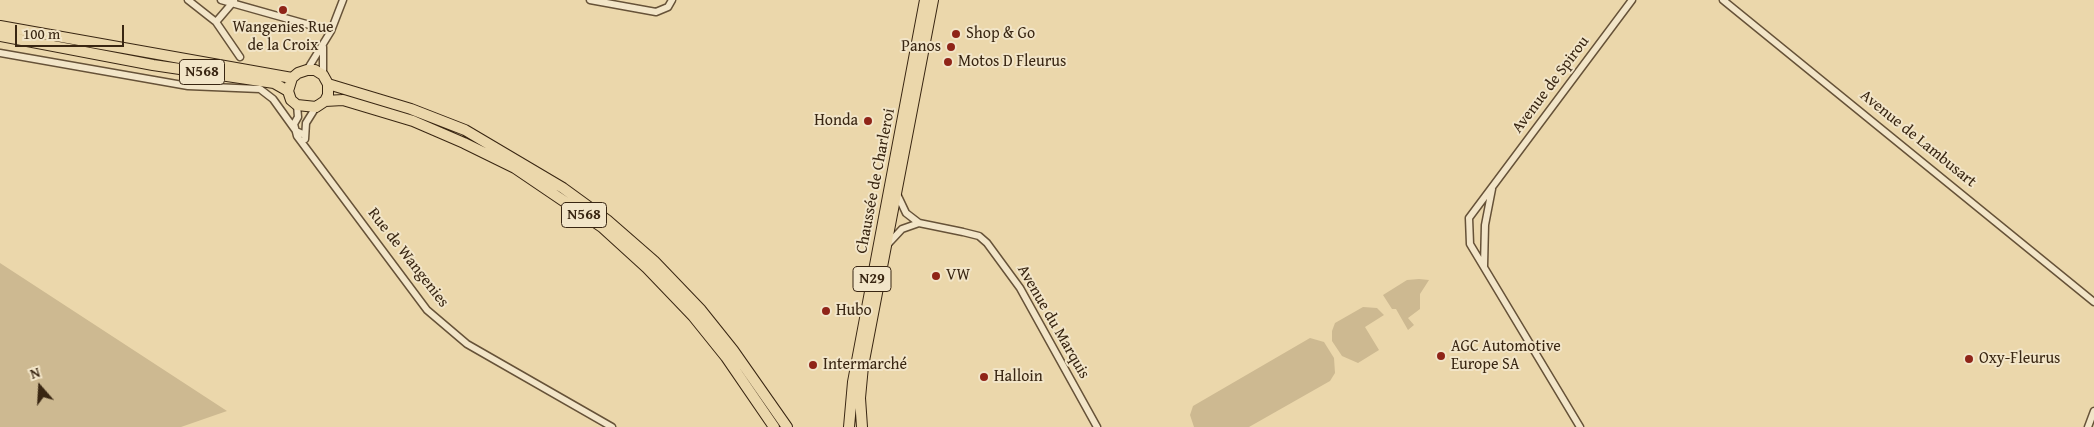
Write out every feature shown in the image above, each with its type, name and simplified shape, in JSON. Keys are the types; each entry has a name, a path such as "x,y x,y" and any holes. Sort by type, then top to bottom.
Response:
{"main road":[{"name":"Chaussée de Charleroi","path":"917,64 925,0"},
{"name":"Chaussée de Charleroi","path":"848,427 853,382 917,64 933,0"},
{"name":"N568","path":"0,26 292,78"},
{"name":"N568","path":"0,36 153,65 274,83 288,91"},
{"name":"N568","path":"308,70 326,80 466,130 563,188 607,220 654,261 701,310 733,350 787,427"},
{"path":"297,105 292,100 288,91 292,78 298,73 308,70"},
{"path":"321,104 328,95 326,80"},
{"name":"N568","path":"297,105 321,104 344,100 404,118 464,143 515,168 602,227 647,268 693,316 726,357 774,427"},
{"name":"Chaussée de Charleroi","path":"862,427 860,405 862,376 897,191 904,132"}],"street":[{"path":"188,0 216,22 240,57"},
{"path":"221,0 234,2 331,31"},
{"path":"308,70 331,31 343,0"},
{"path":"590,0 656,12 668,7 672,0"},
{"name":"Avenue de Spirou","path":"1580,427 1470,244 1469,218 1632,0"},
{"name":"Avenue de Lambusart","path":"1723,0 2094,302"},
{"path":"216,22 234,2"},
{"path":"322,47 326,80"},
{"name":"Rue de Wangenies","path":"0,53 188,86 260,89 273,99 296,131 297,136 306,145 427,310 467,344 612,427"},
{"path":"306,145 306,123 321,104"},
{"path":"297,105 298,116 294,124 296,131 305,135"},
{"name":"Avenue de Spirou","path":"1484,268 1485,225 1493,187"},
{"path":"886,248 902,229 919,223 901,206 897,191"},
{"name":"Avenue du Marquis","path":"919,223 979,236 987,243 1020,288 1097,427"},
{"path":"2088,427 2094,411"}],"shaded area":[{"path":"0,263 227,411 181,427 0,427"},
{"path":"1407,280 1429,280 1420,294 1420,309 1408,318 1414,325 1408,330 1396,309 1392,309 1383,295"},
{"path":"1363,307 1377,308 1384,315 1365,327 1379,350 1358,363 1342,356 1332,341 1332,331 1335,323"},
{"path":"1310,338 1324,342 1334,358 1335,373 1330,381 1249,427 1194,427 1190,415 1193,406"}],"place":[{"name":"Wangenies Rue de la Croix","path":"283,10"},
{"name":"Shop & Go","path":"956,34"},
{"name":"Panos","path":"951,47"},
{"name":"Motos D Fleurus","path":"948,62"},
{"name":"Honda","path":"868,121"},
{"name":"VW","path":"936,276"},
{"name":"Hubo","path":"826,311"},
{"name":"AGC Automotive Europe SA","path":"1441,356"},
{"name":"Oxy-Fleurus","path":"1969,359"},
{"name":"Intermarché","path":"813,365"},
{"name":"Halloin","path":"984,377"}]}
